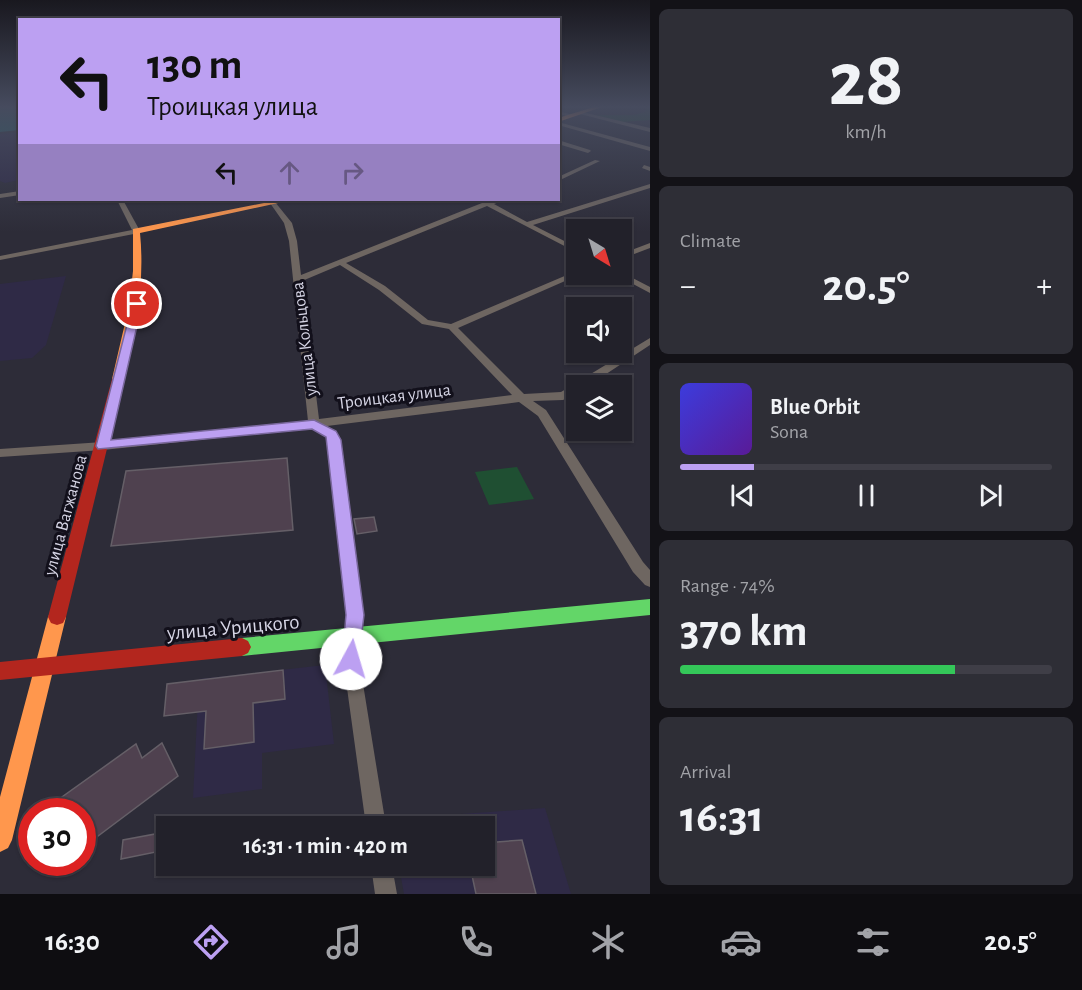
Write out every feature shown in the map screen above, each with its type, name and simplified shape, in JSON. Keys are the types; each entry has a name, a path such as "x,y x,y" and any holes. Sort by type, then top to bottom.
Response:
{"street":[{"path":"580,149 588,151"},
{"path":"560,178 597,162"},
{"path":"527,224 649,186"},
{"path":"0,196 18,193"},
{"name":"улица Вагжанова","path":"0,840 103,446 137,304 139,259 136,231 121,201"},
{"path":"0,258 281,201"},
{"name":"улица Кольцова","path":"281,201 288,223 297,280 314,424"},
{"path":"480,201 566,244"},
{"path":"297,280 498,201"},
{"path":"632,252 650,245"},
{"path":"340,262 382,288 425,322 452,327 566,279"},
{"path":"632,280 650,290"},
{"path":"452,327 521,398 542,413 638,567 650,579"},
{"name":"Троицкая улица","path":"597,375 650,341"},
{"name":"Троицкая улица","path":"0,453 103,446 566,394"},
{"path":"314,424 331,434 334,440 355,615 351,659 375,816"},
{"name":"улица Урицкого","path":"0,671 650,608"},
{"path":"383,876 386,894"}],"shaded area":[{"path":"0,149 18,149 18,180 5,183 0,181"},
{"path":"66,276 46,345 32,358 0,361 0,284"},
{"path":"517,467 534,499 489,505 475,472"},
{"path":"325,665 334,744 262,753 262,789 193,798 199,679"},
{"path":"545,808 571,894 404,894 401,876 495,876 495,816 434,816"}],"building":[{"path":"287,458 293,530 111,546 126,471"},
{"path":"374,517 377,531 357,534 354,519"},
{"path":"283,670 285,699 253,703 254,742 204,749 206,711 164,716 167,684"},
{"path":"162,743 178,776 96,838 96,798 61,798 136,744 142,758"},
{"path":"156,834 156,852 121,859 123,840"},
{"path":"522,840 536,894 476,894 472,876 495,876 495,842"}],"traffic: fast":[{"path":"242,647 650,607"}],"traffic: slow":[{"path":"118,379 137,289 136,231 283,201"},
{"path":"0,840 57,617"}],"traffic: jam":[{"path":"57,617 118,379"},
{"path":"0,671 242,647"}],"route":[{"path":"137,304 103,446 314,424 331,434 334,440 355,615 351,659"}]}
